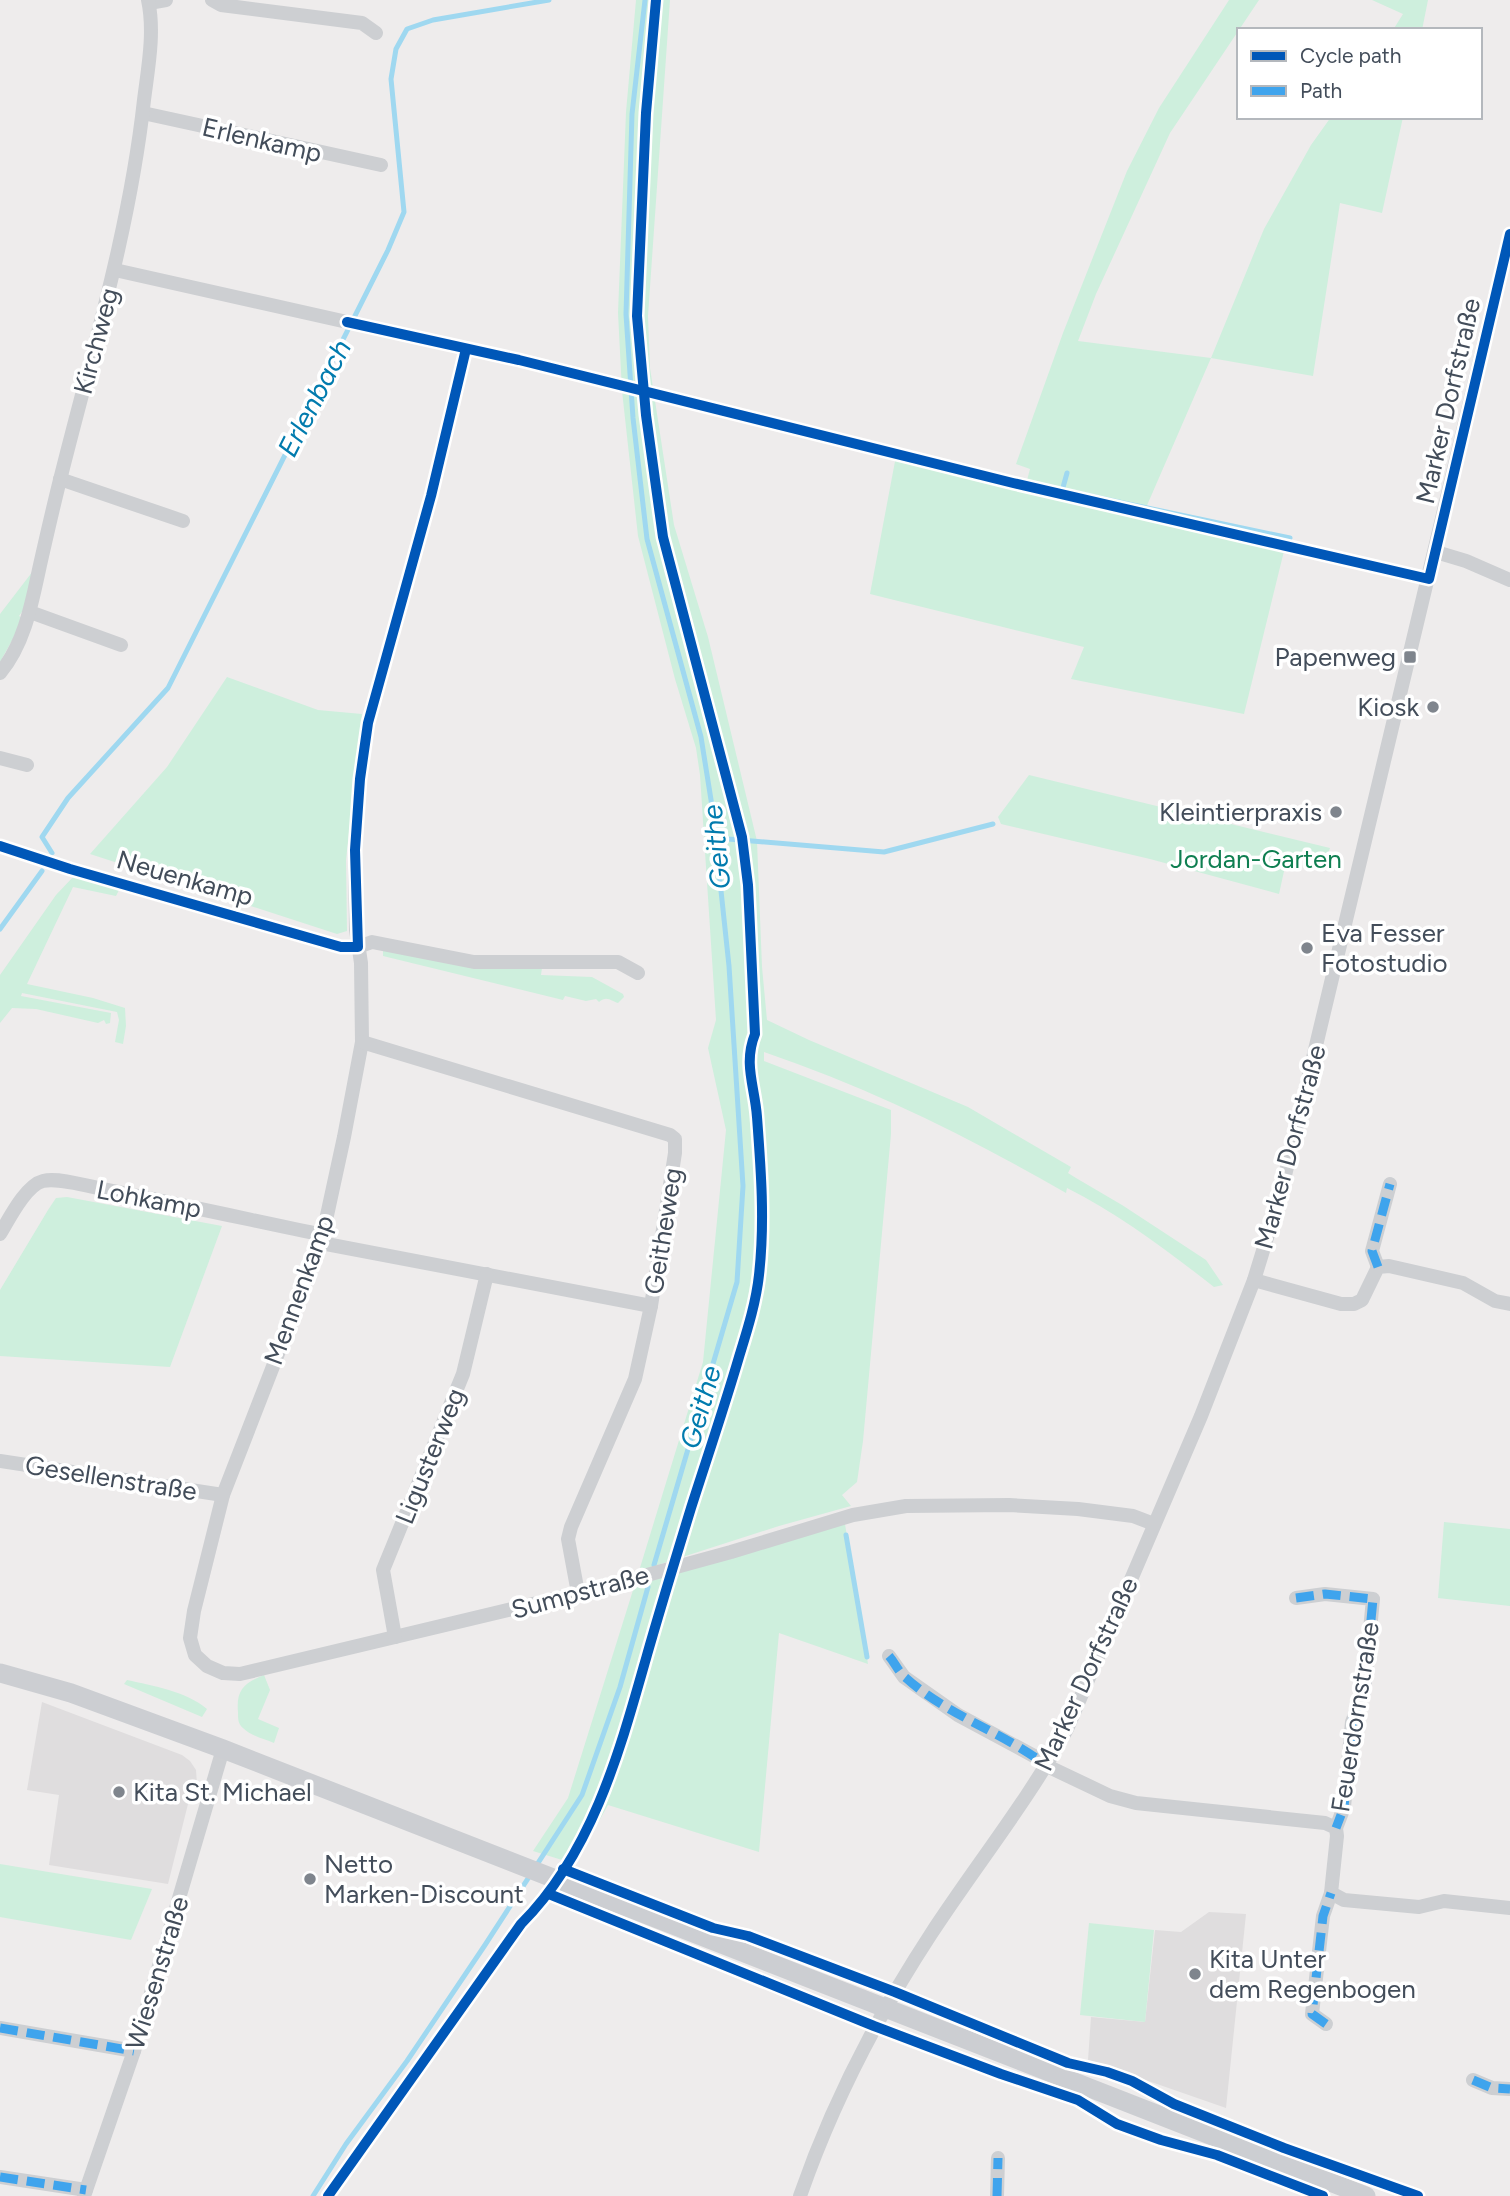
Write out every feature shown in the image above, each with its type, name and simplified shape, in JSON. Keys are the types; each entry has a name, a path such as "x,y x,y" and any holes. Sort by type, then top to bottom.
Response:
{"street":[{"path":"149,1 166,0"},
{"path":"212,0 220,5 362,23 376,33"},
{"name":"Kirchweg","path":"0,673 20,639 30,612 60,479 115,270 133,185 143,113 150,52 149,1"},
{"name":"Erlenkamp","path":"143,113 381,165"},
{"name":"Marker Dorfstraße","path":"800,2196 826,2130 884,2009 930,1935 1047,1766 1082,1695 1201,1416 1254,1280 1281,1192 1510,234"},
{"path":"115,270 347,323"},
{"path":"60,479 183,521"},
{"path":"1436,552 1466,561 1510,580"},
{"path":"30,612 121,645"},
{"path":"0,758 27,765"},
{"name":"Neuenkamp","path":"0,846 70,869 341,947 358,947 372,942 474,962 618,962 638,973"},
{"name":"Mennenkamp","path":"213,1670 195,1655 190,1638 194,1611 223,1495 322,1239 362,1042 355,850"},
{"name":"Geitheweg","path":"362,1042 670,1135 675,1139 651,1306 635,1379 570,1527 568,1539 578,1593"},
{"name":"Lohkamp","path":"0,1234 33,1186 43,1181 58,1181 146,1197 322,1239 487,1274 651,1306"},
{"path":"1254,1280 1341,1304 1354,1304 1362,1300 1378,1267 1372,1251 1390,1184"},
{"path":"1378,1267 1403,1268 1462,1283 1495,1301 1510,1304"},
{"name":"Ligusterweg","path":"395,1637 383,1570 463,1374 487,1274"},
{"name":"Gesellenstraße","path":"0,1461 223,1495"},
{"name":"Sumpstraße","path":"213,1670 240,1674 578,1593 731,1552 845,1517 906,1506 973,1504 1067,1508 1133,1516 1154,1524"},
{"name":"Feuerdornstraße","path":"1296,1598 1325,1594 1373,1599 1364,1692 1352,1722 1344,1807 1336,1828 1332,1893 1323,1916 1312,2014 1326,2024"},
{"name":"Feuerdornstraße","path":"889,1656 904,1677 958,1716 1034,1756 1047,1766 1110,1796 1136,1803 1325,1823 1336,1828"},
{"path":"0,1673 71,1693 223,1749 1366,2196"},
{"name":"Wiesenstraße","path":"85,2193 134,2051 223,1749"},
{"path":"1332,1893 1344,1900 1419,1907 1444,1901 1510,1908"},
{"path":"0,2028 134,2051"},
{"path":"1473,2080 1492,2088 1510,2089"},
{"path":"996,2196 999,2158"},
{"path":"0,2177 85,2193"}],"shaded area":[{"name":"Kita St. Michael","path":"42,1702 182,1755 190,1761 196,1770 197,1784 195,1794 189,1800 168,1884 49,1865 59,1795 27,1790"},
{"name":"Kita Unter dem Regenbogen","path":"1209,1912 1246,1914 1226,2108 1088,2060 1091,2017 1145,2022 1155,1930 1181,1932"}],"green space":[{"path":"636,0 670,0 648,316 650,368 674,525 708,637 757,841 767,1020 968,1107 1071,1167 1068,1173 1206,1260 1223,1285 1214,1287 1124,1221 1067,1188 1066,1193 955,1133 881,1098 764,1052 764,1061 891,1110 863,1441 857,1482 842,1495 851,1506 639,1571 703,1362 726,1130 708,1048 716,1020 700,775 696,748 638,536 622,391 618,313 626,112"},
{"path":"1229,0 1259,0 1240,28 1237,28 1237,33 1170,133 1096,294 1078,341 1211,358 1145,510 1026,484 1030,469 1016,464 1063,333 1127,171 1159,108"},
{"path":"1372,0 1428,0 1422,28 1394,28 1403,14"},
{"path":"1330,119 1403,119 1382,213 1340,203 1313,376 1211,358 1264,229 1311,145"},
{"path":"896,456 1116,513 1117,511 1285,547 1244,714 1071,679 1084,647 870,594"},
{"path":"33,571 24,609 19,616 24,619 0,662 0,614"},
{"path":"227,677 318,710 362,714 346,860 347,931 337,934 90,854 167,767"},
{"name":"Jordan-Garten","path":"1029,775 1330,848 1325,862 1288,853 1279,894 1150,859 1001,824 998,817"},
{"path":"74,876 121,886 116,896 73,887 27,984 93,998 125,1008 123,1044 115,1042 119,1020 117,1012 22,993 21,996 111,1013 110,1023 106,1024 104,1020 98,1023 36,1009 12,1008 0,1023 0,975 56,895"},
{"path":"383,950 542,968 541,975 592,977 624,997 618,1003 607,999 599,1002 596,999 586,1001 565,996 563,1000 383,956"},
{"path":"67,1197 222,1226 170,1367 0,1356 0,1290 56,1198"},
{"path":"1444,1522 1510,1529 1510,1606 1438,1598"},
{"path":"845,1524 868,1664 779,1633 759,1852 608,1805 575,1864 533,1851 568,1798 634,1587 684,1569"},
{"path":"264,1675 270,1690 258,1719 279,1728 274,1743 246,1731 238,1719 240,1693 246,1684"},
{"path":"127,1680 179,1693 207,1709 202,1717 124,1684"},
{"path":"0,1864 152,1889 131,1940 0,1917"},
{"path":"1089,1923 1154,1930 1145,2022 1080,2015"}],"waterway":[{"name":"Erlenbach","path":"52,853 42,837 68,798 168,688 388,250 404,212 391,79 396,49 407,29 433,20 549,0"},
{"name":"Geithe","path":"645,0 632,114 626,314 633,418 647,539 701,737 712,806 729,966 743,1186 737,1282 654,1565"},
{"path":"657,391 1010,479 1290,538"},
{"path":"1062,491 1067,473"},
{"path":"716,838 884,852 993,824"},
{"name":"Erlenbach","path":"0,929 42,871"},
{"path":"846,1535 867,1657"},
{"name":"Geithe","path":"313,2196 346,2144 407,2061 485,1945 582,1795 620,1687 648,1587"}],"marked path":[{"path":"1378,1267 1372,1251 1390,1184"},
{"path":"1296,1598 1325,1594 1373,1599 1364,1692 1352,1722 1344,1807 1336,1828"},
{"path":"889,1656 904,1676 922,1691 1047,1766"},
{"path":"1326,2024 1312,2014 1323,1916 1331,1893"},
{"path":"0,2028 134,2051"},
{"path":"1473,2080 1492,2088 1510,2089"},
{"path":"997,2196 998,2158"},
{"path":"0,2177 86,2190"}],"cycle path":[{"path":"328,2196 521,1924 546,1896 585,1832 601,1798 626,1727 745,1337 758,1285 762,1196 757,1117 750,1066 755,1034 748,885 742,837 663,537 646,415 637,316 646,113 656,0"},
{"path":"347,322 519,360 1013,483 1429,579 1510,234"},
{"path":"0,846 70,869 341,947 358,947 355,850 360,779 368,723 431,496 466,349"},
{"path":"563,1869 713,1928 748,1936 895,1992 1068,2063 1132,2081 1174,2104 1284,2148 1418,2196"},
{"path":"549,1894 874,2026 1078,2100 1117,2124 1161,2140 1217,2155 1323,2196"}],"place":[{"name":"Papenweg","path":"1410,657"},
{"name":"Kiosk","path":"1433,707"},
{"name":"Kleintierpraxis","path":"1336,812"},
{"name":"Eva Fesser Fotostudio","path":"1307,948"},
{"name":"Kita St. Michael","path":"119,1792"},
{"name":"Netto Marken-Discount","path":"310,1879"},
{"name":"Kita Unter dem Regenbogen","path":"1195,1974"}]}
